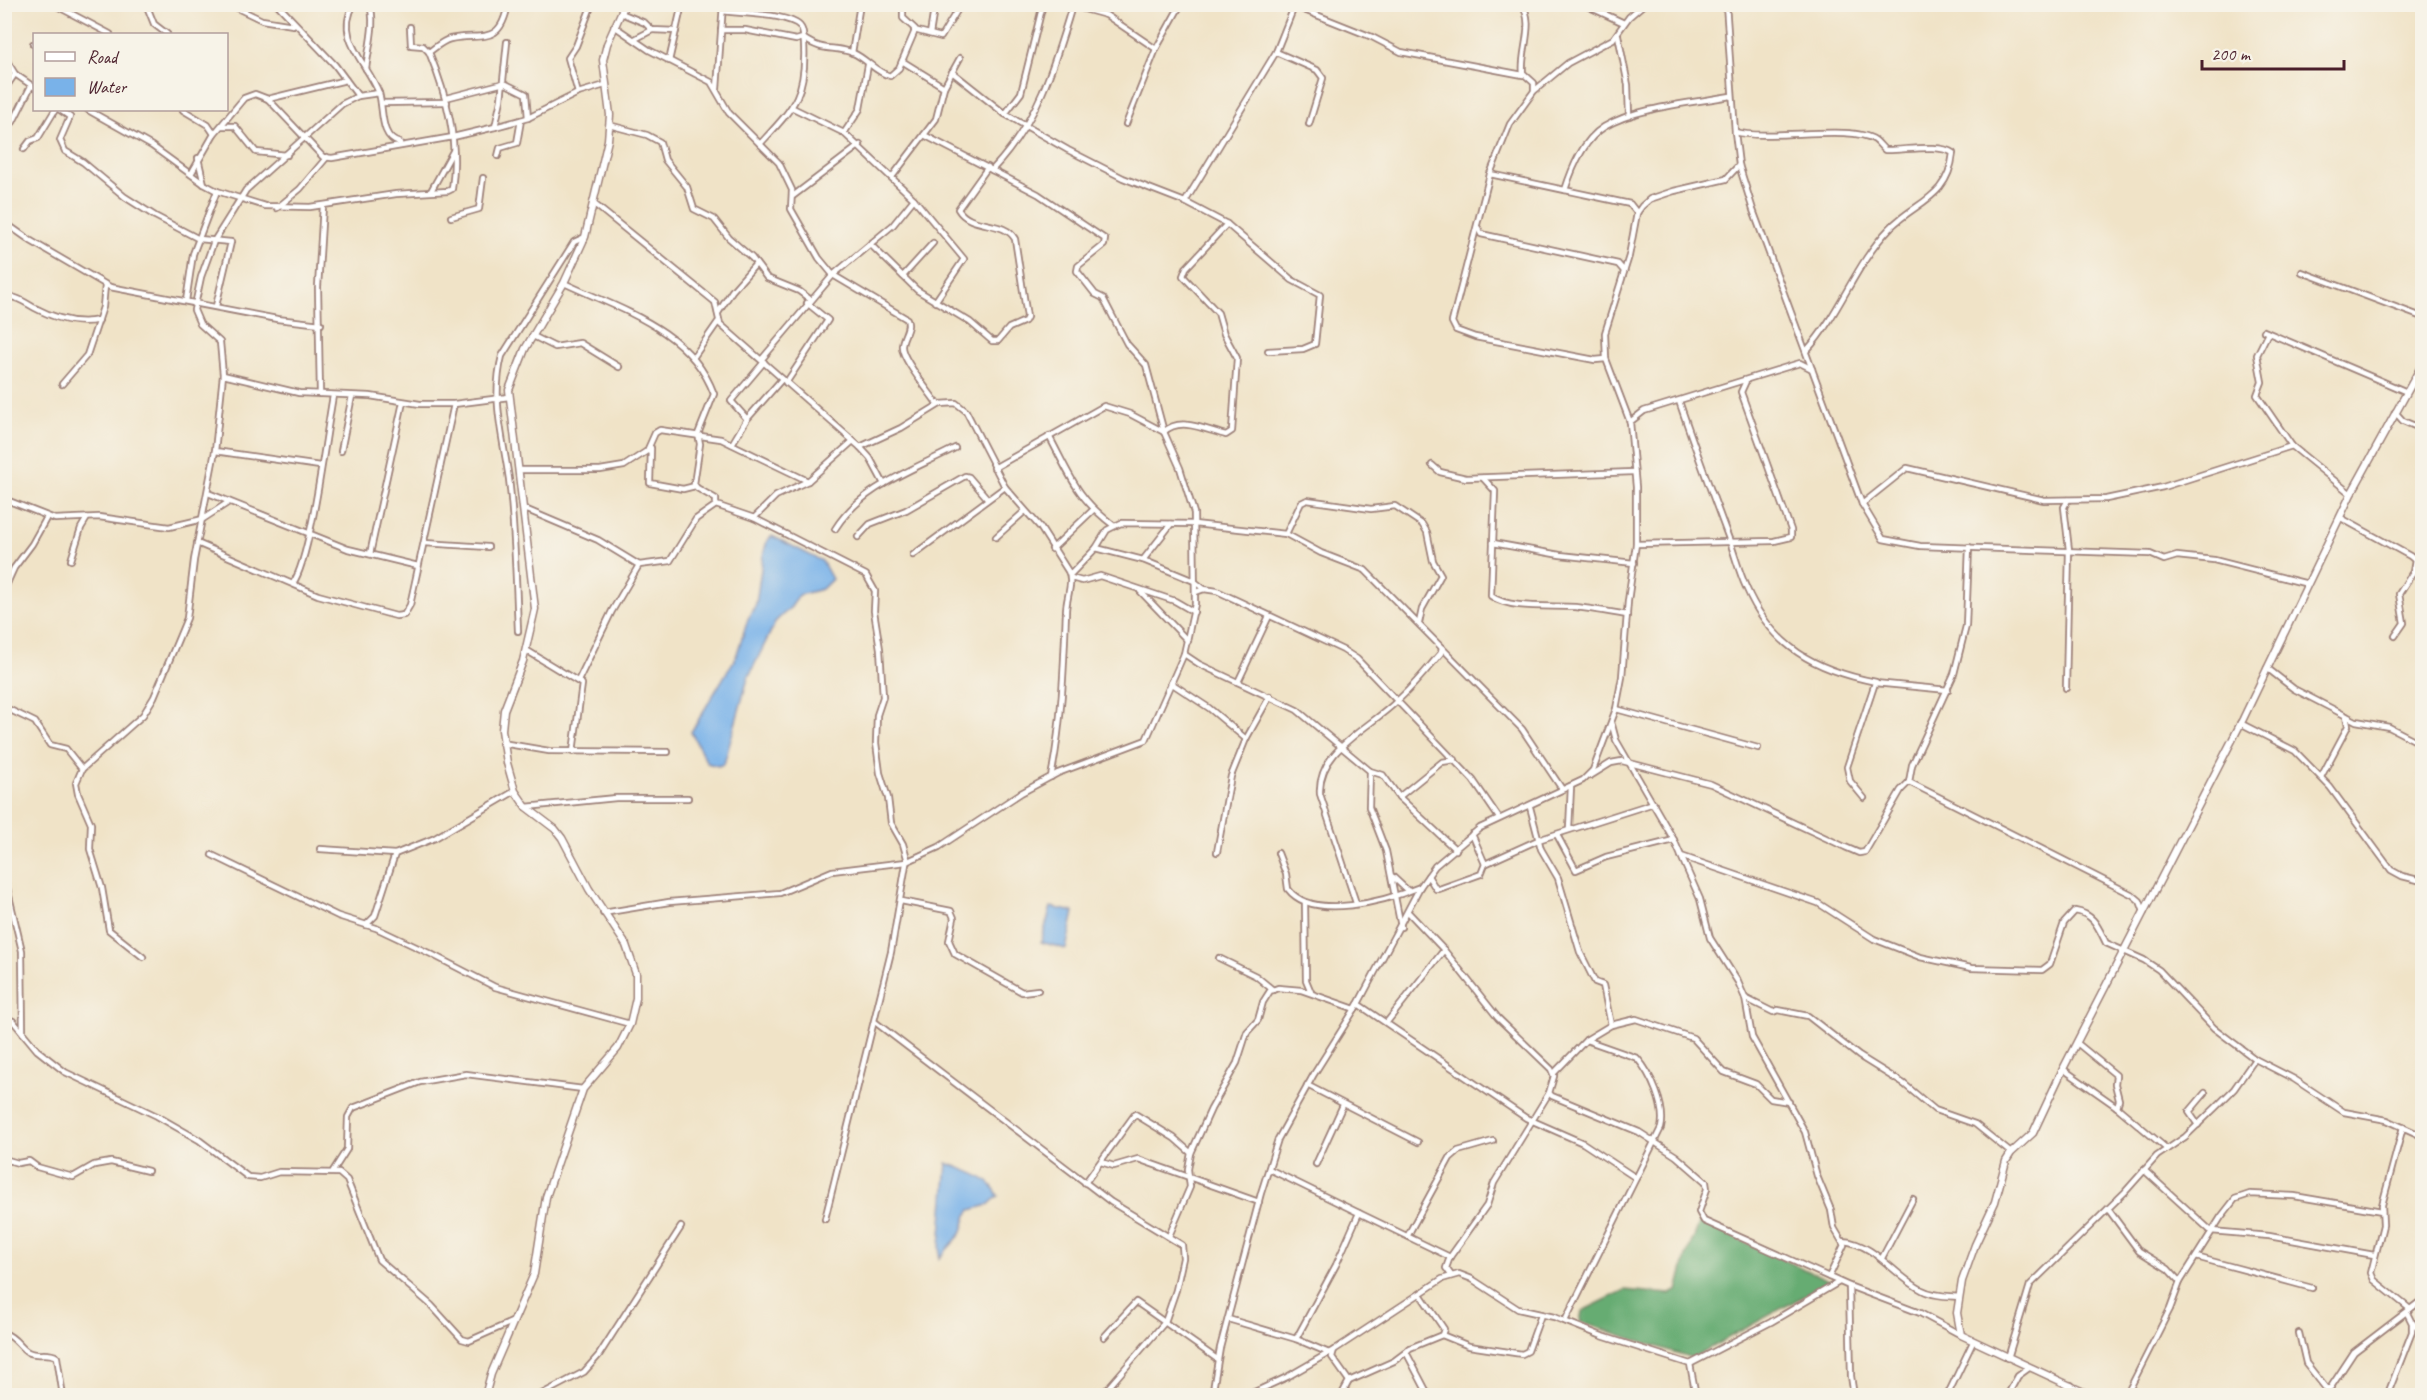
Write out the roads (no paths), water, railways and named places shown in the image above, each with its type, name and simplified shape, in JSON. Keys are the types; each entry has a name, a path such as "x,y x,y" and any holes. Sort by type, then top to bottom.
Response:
{"street":[{"path":"53,4 108,33"},
{"path":"146,4 153,24 166,33"},
{"path":"277,4 358,96"},
{"path":"354,4 349,13 346,29 378,93 385,130 389,138 404,143"},
{"path":"366,69 369,36 373,25 369,4"},
{"path":"429,52 449,39 485,38 494,33 501,24 508,4"},
{"path":"578,93 568,58 576,46 592,4"},
{"path":"485,1395 491,1374 534,1274 546,1197 583,1089 618,1048 630,1024 636,998 636,974 626,945 603,913 562,838 555,829 526,807 515,791 502,743 504,710 526,650 535,609 510,383 533,336 564,283 585,237 609,125 603,60 614,26 625,4"},
{"path":"669,61 682,4"},
{"path":"852,53 860,4"},
{"path":"903,4 903,18 914,30 943,36 961,4"},
{"path":"928,4 934,9 930,34"},
{"path":"1005,114 1021,93 1043,4"},
{"path":"1126,124 1156,49 1181,4"},
{"path":"1583,4 1624,23"},
{"path":"1606,360 1560,354 1475,337 1453,327 1453,314 1478,228 1490,174 1510,124 1534,91 1568,63 1618,35 1624,23 1644,4"},
{"path":"1726,4 1731,96 1739,165 1862,504 1880,536 1888,542 2153,554 2164,560 2177,556 2200,558 2308,584"},
{"path":"870,244 934,302 970,322 995,342 1009,328 1025,321 1027,317 1018,248 1012,234 973,221 958,209 1028,126 1053,72 1069,5 1106,15 1156,49"},
{"path":"1185,202 1276,52 1291,6 1372,37 1401,52 1523,75 1534,83 1534,91"},
{"path":"1523,6 1527,36 1522,66 1523,75"},
{"path":"717,89 723,8 795,22 802,30 804,78 793,108 760,144"},
{"path":"239,9 262,20 287,23 297,27"},
{"path":"621,13 645,23 652,30"},
{"path":"614,26 669,61 702,75 717,89 729,113 779,164 790,183 793,196 791,208 819,258 833,275 907,319 908,328 902,344 903,354 940,404"},
{"path":"90,111 152,146 217,191 277,208 323,206 452,189 454,148 446,100 429,52 423,46 411,45 410,27"},
{"path":"635,39 652,30 676,31"},
{"path":"721,30 745,30 796,40 803,38 818,48 852,53 868,65 890,76 894,75 902,61 911,43 914,30"},
{"path":"1618,35 1628,85 1629,116"},
{"path":"495,127 504,83 507,42"},
{"path":"1276,52 1317,70 1323,78 1309,124"},
{"path":"4,56 15,74 33,87 13,122 4,122"},
{"path":"892,177 936,119 944,87 960,58"},
{"path":"902,61 944,87"},
{"path":"844,133 862,103 868,65"},
{"path":"952,72 1005,114 1068,150 1123,178 1185,202 1227,224 1286,276 1321,298 1315,344 1303,349 1268,351"},
{"path":"4,90 15,74"},
{"path":"268,99 346,80"},
{"path":"381,103 446,100 504,83 526,94 528,118"},
{"path":"277,208 300,189 327,157 453,137 495,127 528,118 578,93 605,85"},
{"path":"143,957 109,930 106,924 105,901 90,849 91,824 76,788 82,769 134,724 154,697 189,612 197,543 215,451 222,375 220,342 200,324 196,317 195,303 214,241 239,198 342,104 358,96 378,93"},
{"path":"191,174 213,134 247,95 255,94 268,99 305,138 327,157"},
{"path":"1565,190 1575,162 1592,138 1603,128 1629,116 1731,96"},
{"path":"228,106 233,110"},
{"path":"793,108 844,133 860,145 914,199 964,259 934,302"},
{"path":"24,149 30,141 38,138 54,111"},
{"path":"61,111 70,117 60,140 64,151 83,162 125,197 199,239 225,241 232,244 216,306"},
{"path":"185,111 208,125 213,134"},
{"path":"498,156 500,148 517,143 521,120"},
{"path":"609,125 647,135 660,142 665,160 687,187 691,206 714,219 729,238 752,258 755,266 773,282 799,291 828,320 784,381 747,419 732,444"},
{"path":"221,126 235,126 256,152 287,155"},
{"path":"1627,411 1636,414 1800,363 1826,327 1883,236 1906,213 1936,195 1953,153 1946,150 1920,148 1885,150 1876,141 1850,134 1757,136 1735,132"},
{"path":"603,913 669,902 780,893 832,871 906,862 939,847 1051,777 1081,762 1128,749 1146,740 1184,654 1194,612 1196,592 1194,524 1190,497 1164,432 1146,365 1127,344 1103,298 1095,294 1077,271 1078,266 1104,245 1105,239 1038,194 940,146 924,135"},
{"path":"793,196 860,145"},
{"path":"431,191 454,148"},
{"path":"198,158 204,184"},
{"path":"1588,777 1593,770 1616,709 1622,677 1636,544 1630,422 1606,360 1605,333 1624,272 1637,213 1650,199 1726,178 1739,165"},
{"path":"1490,174 1630,204 1637,213"},
{"path":"451,217 479,209 483,178"},
{"path":"186,301 190,267 217,191"},
{"path":"747,419 730,401 833,275 893,225 914,199"},
{"path":"593,203 715,302 718,322 693,358"},
{"path":"320,394 321,324 318,287 323,206"},
{"path":"4,222 31,241 105,285 278,319 321,324"},
{"path":"1164,432 1170,426 1182,424 1226,435 1232,431 1237,358 1224,334 1218,314 1183,276 1186,268 1227,224"},
{"path":"1478,228 1481,234 1618,264 1624,272"},
{"path":"518,631 509,479 495,400 502,356 574,242 585,237"},
{"path":"903,276 933,243"},
{"path":"718,313 732,291 755,266"},
{"path":"2302,272 2422,317"},
{"path":"564,283 637,315 669,335 693,358 714,394 698,434 700,444 695,486"},
{"path":"62,384 87,355 99,320 105,285"},
{"path":"4,295 19,298 39,310 63,318 83,322 99,320"},
{"path":"718,322 860,447 870,458 884,484"},
{"path":"2351,494 2292,446 2257,395 2262,382 2257,355 2266,332 2407,392"},
{"path":"533,336 555,347 580,344 619,367"},
{"path":"1800,363 1813,369"},
{"path":"1960,1335 1957,1313 1966,1268 1990,1214 2011,1153 2032,1133 2240,723 2351,494 2422,365"},
{"path":"222,375 299,393 403,402 454,404 510,397"},
{"path":"1636,544 1788,540 1792,534 1742,396 1741,389 1746,381"},
{"path":"293,583 299,574 308,534 333,396"},
{"path":"341,451 352,396"},
{"path":"1679,401 1746,587 1769,628 1786,645 1834,672 1876,682 1948,690"},
{"path":"370,554 403,402"},
{"path":"860,447 901,428 940,404 956,403 966,411 1005,486 1040,527 1071,576 1082,581 1100,576 1139,591 1175,601 1194,612"},
{"path":"197,543 328,598 400,616 407,612 410,605 454,404"},
{"path":"994,468 1104,406 1130,414 1164,432"},
{"path":"2395,412 2403,421 2422,429"},
{"path":"1630,422 1636,414"},
{"path":"716,505 716,499 695,486 683,489 650,483 651,448 657,430 698,434 732,444 808,481"},
{"path":"1048,436 1073,486 1093,510 1113,525 1136,522 1194,524 1286,534 1328,556 1365,570 1522,729 1562,789"},
{"path":"754,518 776,496 808,481 853,441"},
{"path":"1862,504 1903,470 1912,468 2020,495 2044,500 2067,501 2125,497 2292,446"},
{"path":"520,470 614,469 624,466 651,448"},
{"path":"835,529 851,506 884,484 955,448"},
{"path":"215,451 320,466"},
{"path":"1432,465 1444,473 1482,478 1634,472"},
{"path":"858,537 870,524 906,510 965,476 987,498"},
{"path":"1482,478 1495,491 1489,593 1493,599 1627,615"},
{"path":"913,555 1005,486"},
{"path":"208,493 308,534 370,554 418,566"},
{"path":"4,499 46,517 88,518 169,527 203,519 228,502"},
{"path":"1286,534 1301,503 1307,500 1371,509 1395,506 1414,517 1426,532 1433,561 1441,575 1422,609 1419,623"},
{"path":"2066,687 2069,550 2064,507 2067,501"},
{"path":"525,509 598,540 639,566 670,561 696,519 716,505"},
{"path":"716,505 754,518 866,575 873,585 883,697 877,721 878,757 891,823 903,844 906,862 901,902 874,1022 825,1219"},
{"path":"1052,549 1093,510"},
{"path":"996,537 1025,511"},
{"path":"4,590 14,568 32,544 46,517"},
{"path":"71,560 81,528 88,518"},
{"path":"2341,518 2422,566"},
{"path":"1143,560 1171,524"},
{"path":"1051,777 1056,745 1067,594 1071,576 1113,525"},
{"path":"424,543 488,547"},
{"path":"1493,543 1560,555 1634,563"},
{"path":"1212,1395 1217,1359 1278,1139 1307,1085 1358,1004 1409,913 1420,887 1436,866 1472,834 1499,818 1530,807 1616,761 1630,762 1718,786 1766,812 1859,853 1865,852 1901,790 1909,782 1912,765 1948,690 1966,626 1969,547"},
{"path":"1096,548 1143,560 1194,581 1204,589"},
{"path":"2395,636 2404,623 2399,594 2413,572 2415,560"},
{"path":"578,681 612,611 639,566"},
{"path":"1196,592 1204,589 1217,591 1343,650 1357,659 1473,780 1499,818"},
{"path":"1139,591 1188,641"},
{"path":"1238,682 1269,616"},
{"path":"1356,903 1320,794 1319,781 1322,772 1332,755 1398,701 1442,653 1442,647"},
{"path":"526,650 578,681 584,688 573,752"},
{"path":"1184,654 1270,696 1309,718 1370,771 1383,775 1399,797 1456,850"},
{"path":"2267,668 2294,689 2346,716 2364,723 2389,727 2422,744"},
{"path":"1864,798 1850,781 1847,767 1876,682"},
{"path":"1171,683 1209,708 1246,739"},
{"path":"1217,852 1231,776 1246,739 1270,696"},
{"path":"4,707 35,722 50,745 66,749 82,769"},
{"path":"1616,709 1758,748"},
{"path":"2321,777 2348,726 2346,716"},
{"path":"2240,723 2286,745 2321,777 2391,870 2402,876 2422,881"},
{"path":"1611,724 1616,740 1674,840 1700,899 1710,938 1738,982 1745,998 1752,1037 1790,1102 1807,1140 1816,1176 1832,1210 1834,1228 1843,1240 1843,1250 1829,1277"},
{"path":"502,743 532,749 573,752 668,752"},
{"path":"1399,797 1442,762 1455,760"},
{"path":"1370,771 1369,807 1386,851 1393,877 1401,927"},
{"path":"1909,782 2138,898 2151,900"},
{"path":"1569,830 1571,786"},
{"path":"320,849 395,854 435,838 515,791"},
{"path":"526,807 616,798 688,798"},
{"path":"1428,876 1434,886 1439,889 1481,874 1485,864 1539,840 1654,803"},
{"path":"1530,807 1539,840 1558,878 1585,963 1594,982 1603,985 1611,1025"},
{"path":"1472,834 1485,864"},
{"path":"1557,835 1576,870 1606,857 1674,840"},
{"path":"1278,853 1286,874 1288,889 1305,903 1329,906 1356,903 1397,896 1420,887"},
{"path":"366,925 375,916 395,854"},
{"path":"212,855 338,916 366,925 449,962 495,987 630,1024"},
{"path":"1681,856 1818,903 1874,939 1897,950 1945,964 2042,970 2050,964 2064,923 2075,911 2087,913 2096,922 2106,943 2159,970 2214,1028 2255,1059 2294,1079 2344,1112 2387,1120 2422,1136"},
{"path":"4,875 22,951 23,1033"},
{"path":"1393,877 1408,891"},
{"path":"2138,898 2144,912"},
{"path":"901,902 951,911 954,918 950,941 955,954 1022,992 1038,990"},
{"path":"1305,903 1306,980 1311,993"},
{"path":"1409,913 1444,950 1498,1018 1531,1047 1554,1073"},
{"path":"1387,1022 1444,950"},
{"path":"1219,958 1257,976 1273,990"},
{"path":"1169,1236 1191,1186 1188,1169 1191,1153 1210,1109 1237,1063 1247,1032 1258,1020 1263,1002 1273,990 1287,988 1311,993 1355,1009"},
{"path":"1745,998 1773,1012 1778,1010 1808,1016 1859,1056 1904,1084 1935,1110 1975,1124 2011,1153"},
{"path":"1358,1004 1532,1122 1583,1143 1636,1178"},
{"path":"4,1017 23,1033 37,1050 65,1072 158,1116 199,1140 248,1177 260,1178 279,1172 333,1171 339,1173 347,1180 379,1260 430,1305 456,1335 469,1341 513,1321"},
{"path":"1451,1275 1446,1268 1450,1257 1486,1205 1494,1183 1549,1093 1554,1073 1586,1040 1611,1025 1636,1019 1693,1038 1724,1071 1756,1084 1775,1101 1790,1102"},
{"path":"874,1022 1085,1183 1139,1220 1182,1245 1176,1290 1166,1322 1101,1395"},
{"path":"1565,1321 1662,1120 1654,1089 1641,1062 1630,1054 1586,1040"},
{"path":"2077,1043 2116,1075 2115,1084 2119,1100 2117,1107"},
{"path":"2008,1358 2030,1285 2108,1209 2144,1170 2198,1125 2234,1089 2255,1059"},
{"path":"2063,1069 2117,1107 2167,1149"},
{"path":"333,1171 346,1149 348,1117 353,1108 420,1082 466,1074 583,1089"},
{"path":"1307,1085 1418,1142"},
{"path":"1549,1093 1574,1107 1654,1140 1706,1182 1707,1189 1699,1212 1704,1221 1839,1282 1920,1313 1973,1342 2092,1395"},
{"path":"2198,1125 2189,1112 2205,1093"},
{"path":"1316,1164 1343,1105"},
{"path":"1085,1183 1135,1114 1174,1138 1191,1153"},
{"path":"2403,1127 2382,1211 2383,1225 2374,1255 2372,1277 2408,1311 2412,1323 2422,1335"},
{"path":"1408,1235 1450,1158 1458,1151 1493,1141"},
{"path":"1101,1162 1114,1166 1138,1159 1191,1180 1259,1202"},
{"path":"4,1160 18,1163 29,1161 37,1167 73,1177 94,1165 111,1162 148,1172"},
{"path":"1269,1169 1450,1257"},
{"path":"2144,1170 2211,1231 2269,1236 2374,1255"},
{"path":"2126,1395 2170,1309 2180,1282 2211,1231 2235,1199 2250,1194 2294,1196 2382,1211"},
{"path":"1882,1258 1913,1199"},
{"path":"2108,1209 2139,1251 2168,1269 2180,1282"},
{"path":"1296,1339 1336,1265 1359,1213"},
{"path":"538,1395 566,1383 592,1364 681,1227"},
{"path":"1843,1240 1852,1242 1882,1258 1925,1292 1959,1297"},
{"path":"2196,1257 2312,1288"},
{"path":"1246,1395 1287,1377 1332,1351 1451,1275 1466,1276 1518,1309 1565,1321 1602,1336 1689,1364 1771,1322 1839,1282"},
{"path":"1849,1286 1849,1336 1854,1395"},
{"path":"1420,1294 1442,1324 1444,1329 1442,1335"},
{"path":"2299,1333 2306,1363 2326,1393 2354,1352 2422,1300"},
{"path":"1104,1337 1134,1302 1217,1359"},
{"path":"1341,1395 1349,1381 1395,1361 1410,1348 1442,1335 1469,1346 1522,1354 1528,1351 1541,1315"},
{"path":"1228,1319 1332,1351"},
{"path":"2387,1395 2410,1338 2412,1323"},
{"path":"4,1333 19,1341 25,1351 33,1354 50,1353 57,1357 63,1395"},
{"path":"1947,1395 1973,1342"},
{"path":"1332,1351 1332,1357 1349,1381"},
{"path":"1406,1352 1429,1395"},
{"path":"1689,1364 1696,1395"},
{"path":"2007,1395 2018,1376 2029,1368"},
{"path":"2066,1395 2071,1385"}],"water":[{"path":"772,536 822,561 832,579 822,589 799,595 791,607 776,621 748,678 724,764 718,766 707,763 691,732 736,657 748,619 756,604 763,556 767,541"},
{"path":"1051,907 1074,912 1066,949 1041,942"},
{"path":"947,1163 984,1179 995,1189 998,1196 988,1205 971,1210 961,1234 939,1258"}]}
